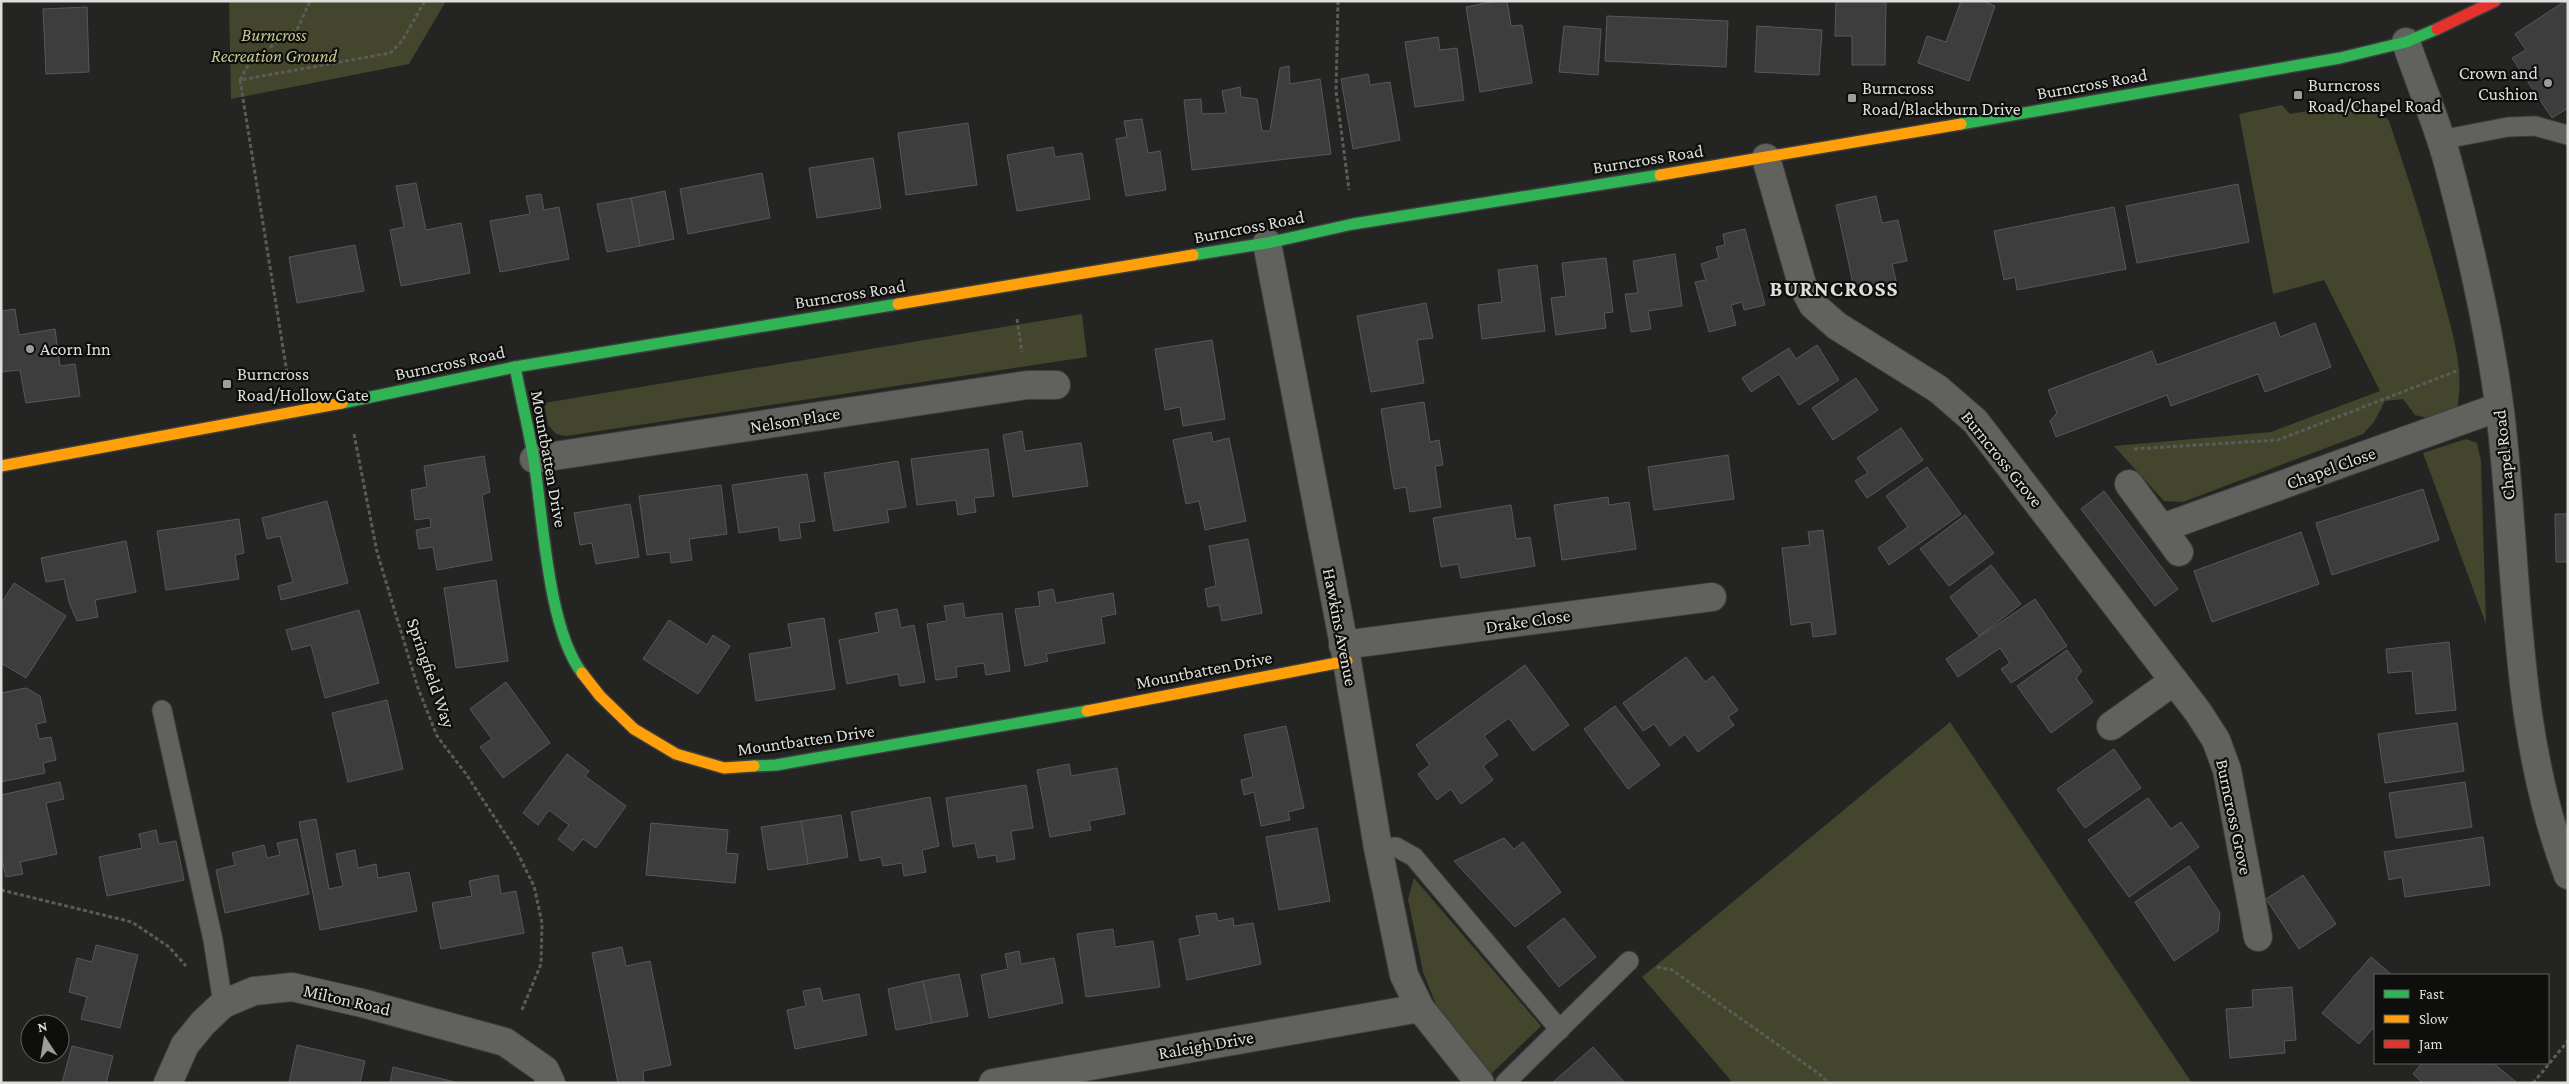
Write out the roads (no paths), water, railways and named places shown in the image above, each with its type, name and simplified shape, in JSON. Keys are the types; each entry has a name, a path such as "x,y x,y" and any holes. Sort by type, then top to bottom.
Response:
{"main road":[{"name":"Burncross Road","path":"1,466 348,402 515,367 1267,242 1353,224 1766,158 2340,58 2406,42 2461,19 2495,1"},
{"name":"Mountbatten Drive","path":"515,367 534,459 557,616 573,662 600,696 634,729 676,754 724,768 776,764 991,729 1345,653"}],"street":[{"name":"Chapel Road","path":"2406,42 2446,158 2482,309 2499,407 2507,480 2515,619 2526,715 2543,794 2568,875"},
{"name":"Burncross Grove","path":"1766,158 1802,284 1813,305 1837,326 1938,389 1975,421 2174,681 2216,740 2227,770 2258,937"},
{"name":"Hawkins Avenue","path":"1267,242 1345,653 1378,848 1404,975 1420,1008 1480,1083"},
{"name":"Nelson Place","path":"534,459 1027,385 1056,385"},
{"name":"Chapel Close","path":"2162,528 2499,407"},
{"path":"2129,484 2179,552"},
{"name":"Drake Close","path":"1345,653 1712,597"},
{"path":"2111,726 2174,681"},
{"name":"Milton Road","path":"168,1083 185,1045 203,1023 223,1004 254,991 292,987 362,1003 505,1042 545,1070 551,1083"},
{"name":"Raleigh Drive","path":"993,1083 1420,1008"}],"lane":[{"path":"2440,140 2508,127 2535,126 2568,136"},
{"path":"162,710 213,940 223,1004"},
{"path":"1378,848 1396,847 1414,857 1560,1030"},
{"path":"1505,1083 1629,961"}],"place":[{"name":"Crown and Cushion","path":"2548,83"},
{"name":"Burncross Road/Chapel Road","path":"2298,95"},
{"name":"Burncross Road/Blackburn Drive","path":"1852,98"},
{"name":"Acorn Inn","path":"30,349"},
{"name":"Burncross Road/Hollow Gate","path":"227,384"}],"district":[{"name":"BURNCROSS","path":"1834,288"}],"park label":[{"name":"Burncross Recreation Ground","path":"274,45"}]}
